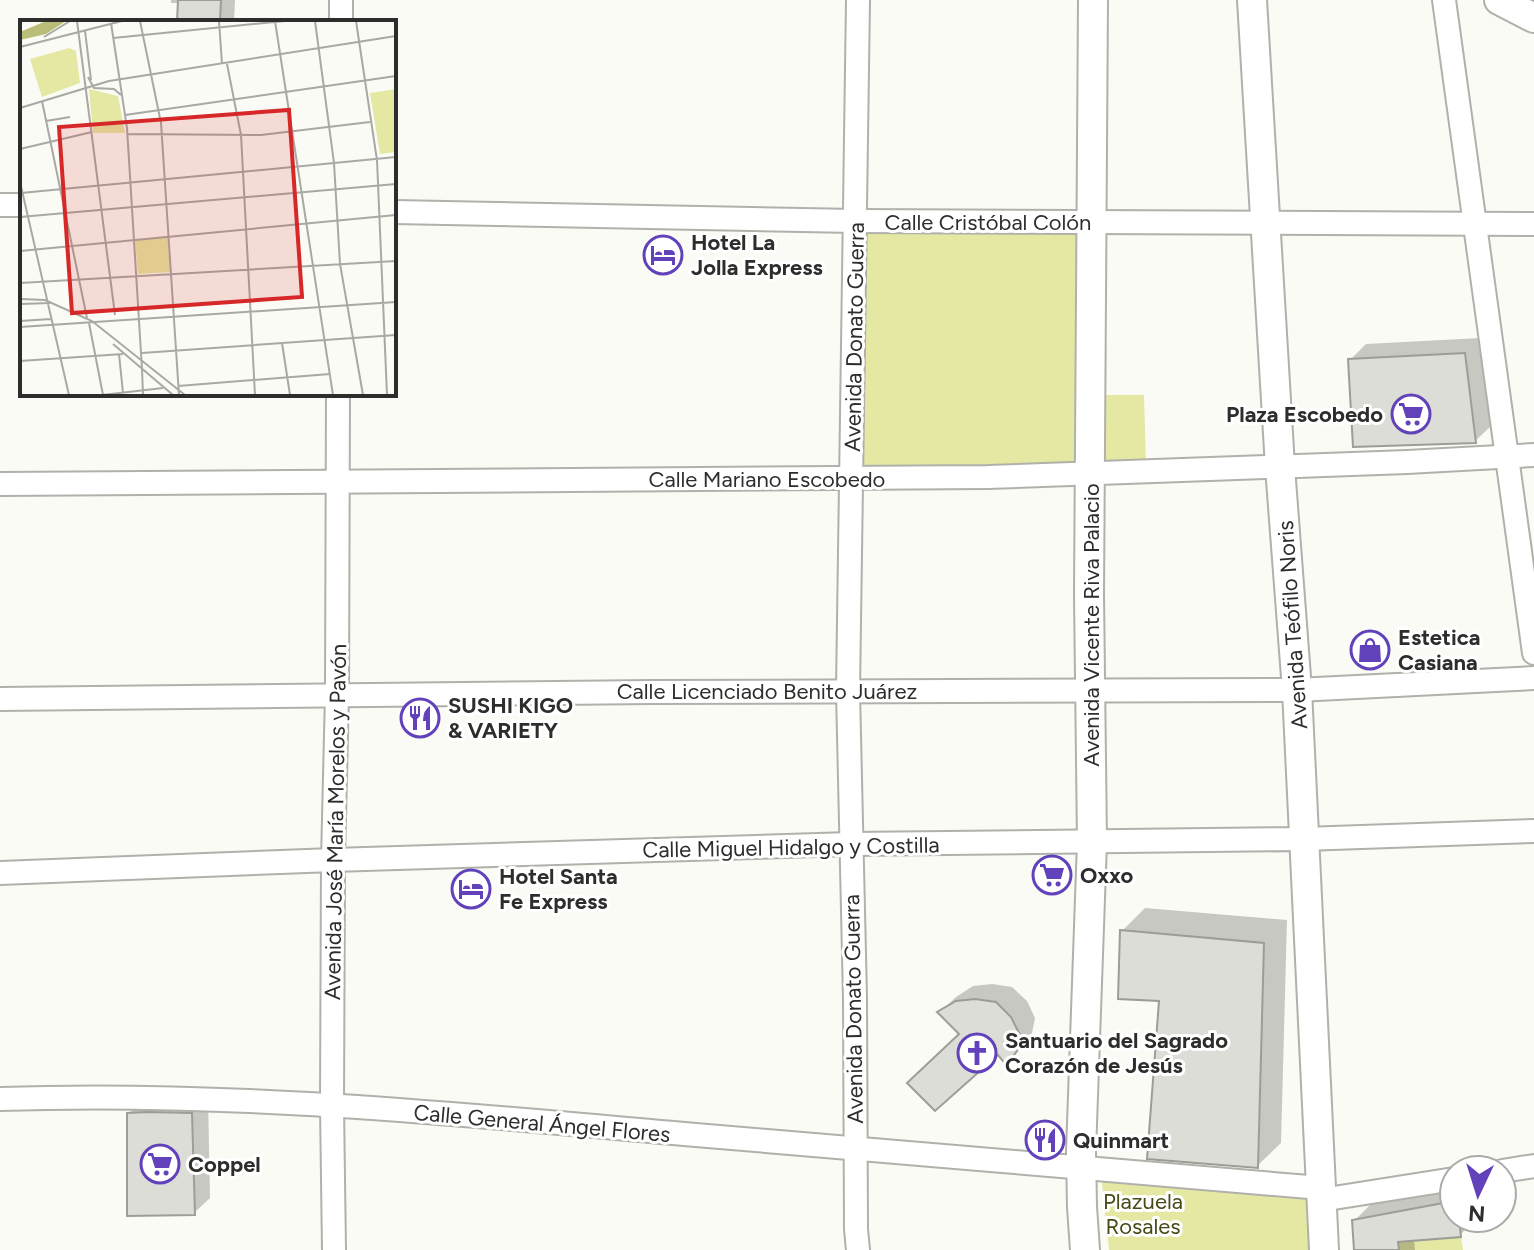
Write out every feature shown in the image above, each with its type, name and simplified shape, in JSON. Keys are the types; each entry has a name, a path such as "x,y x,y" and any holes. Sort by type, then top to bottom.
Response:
{"main road":[{"name":"Avenida Vicente Riva Palacio","path":"1085,1250 1081,1152 1092,842 1089,594 1093,0"},
{"name":"Avenida Teófilo Noris","path":"1252,0 1280,467 1297,690 1324,1250"},
{"path":"1499,0 1534,18"}],"street":[{"name":"Avenida Donato Guerra","path":"858,0 848,691 858,1250"},
{"path":"1444,0 1534,653"},
{"name":"Calle Cristóbal Colón","path":"396,212 855,221 1534,224"},
{"name":"Avenida José María Morelos y Pavón","path":"334,1250 333,860 338,396"},
{"name":"Calle Mariano Escobedo","path":"0,484 988,477 1534,455"},
{"name":"Calle Licenciado Benito Juárez","path":"0,699 337,694 1297,690 1534,678"},
{"name":"Calle Miguel Hidalgo y Costilla","path":"0,873 850,844 1304,839 1534,831"},
{"name":"Calle General Ángel Flores","path":"0,1099 198,1098 332,1106 1083,1166 1321,1194"},
{"path":"1321,1194 1438,1181"}],"green space":[{"path":"864,231 1079,234 1086,466 859,470"},
{"path":"1095,395 1144,395 1146,465 1104,466"},
{"name":"Plazuela Rosales","path":"1101,1174 1315,1193 1318,1250 1109,1250"},
{"path":"1461,1237 1463,1250 1399,1250 1398,1243"}],"building":[{"path":"178,0 221,0 220,20 177,20"},
{"name":"Plaza Escobedo","path":"1465,353 1476,443 1353,447 1348,359"},
{"path":"1120,930 1264,943 1258,1168 1147,1159 1159,1001 1118,999"},
{"name":"Santuario del Sagrado Corazón de Jesús","path":"975,999 996,1002 1011,1017 1020,1035 1017,1051 1006,1065 998,1055 935,1111 907,1083 959,1034 937,1012 956,1001"},
{"name":"Coppel","path":"127,1113 192,1113 195,1215 127,1216"},
{"path":"1438,1204 1438,1234 1461,1234 1461,1237 1398,1242 1399,1250 1354,1250 1352,1220"}],"place":[{"name":"Hotel La Jolla Express","path":"663,255"},
{"name":"Plaza Escobedo","path":"1411,414"},
{"name":"Estetica Casiana","path":"1370,650"},
{"name":"SUSHI KIGO & VARIETY","path":"420,718"},
{"name":"Oxxo","path":"1052,875"},
{"name":"Hotel Santa Fe Express","path":"471,889"},
{"name":"Santuario del Sagrado Corazón de Jesús","path":"977,1053"},
{"name":"Quinmart","path":"1045,1140"},
{"name":"Coppel","path":"160,1164"}]}
